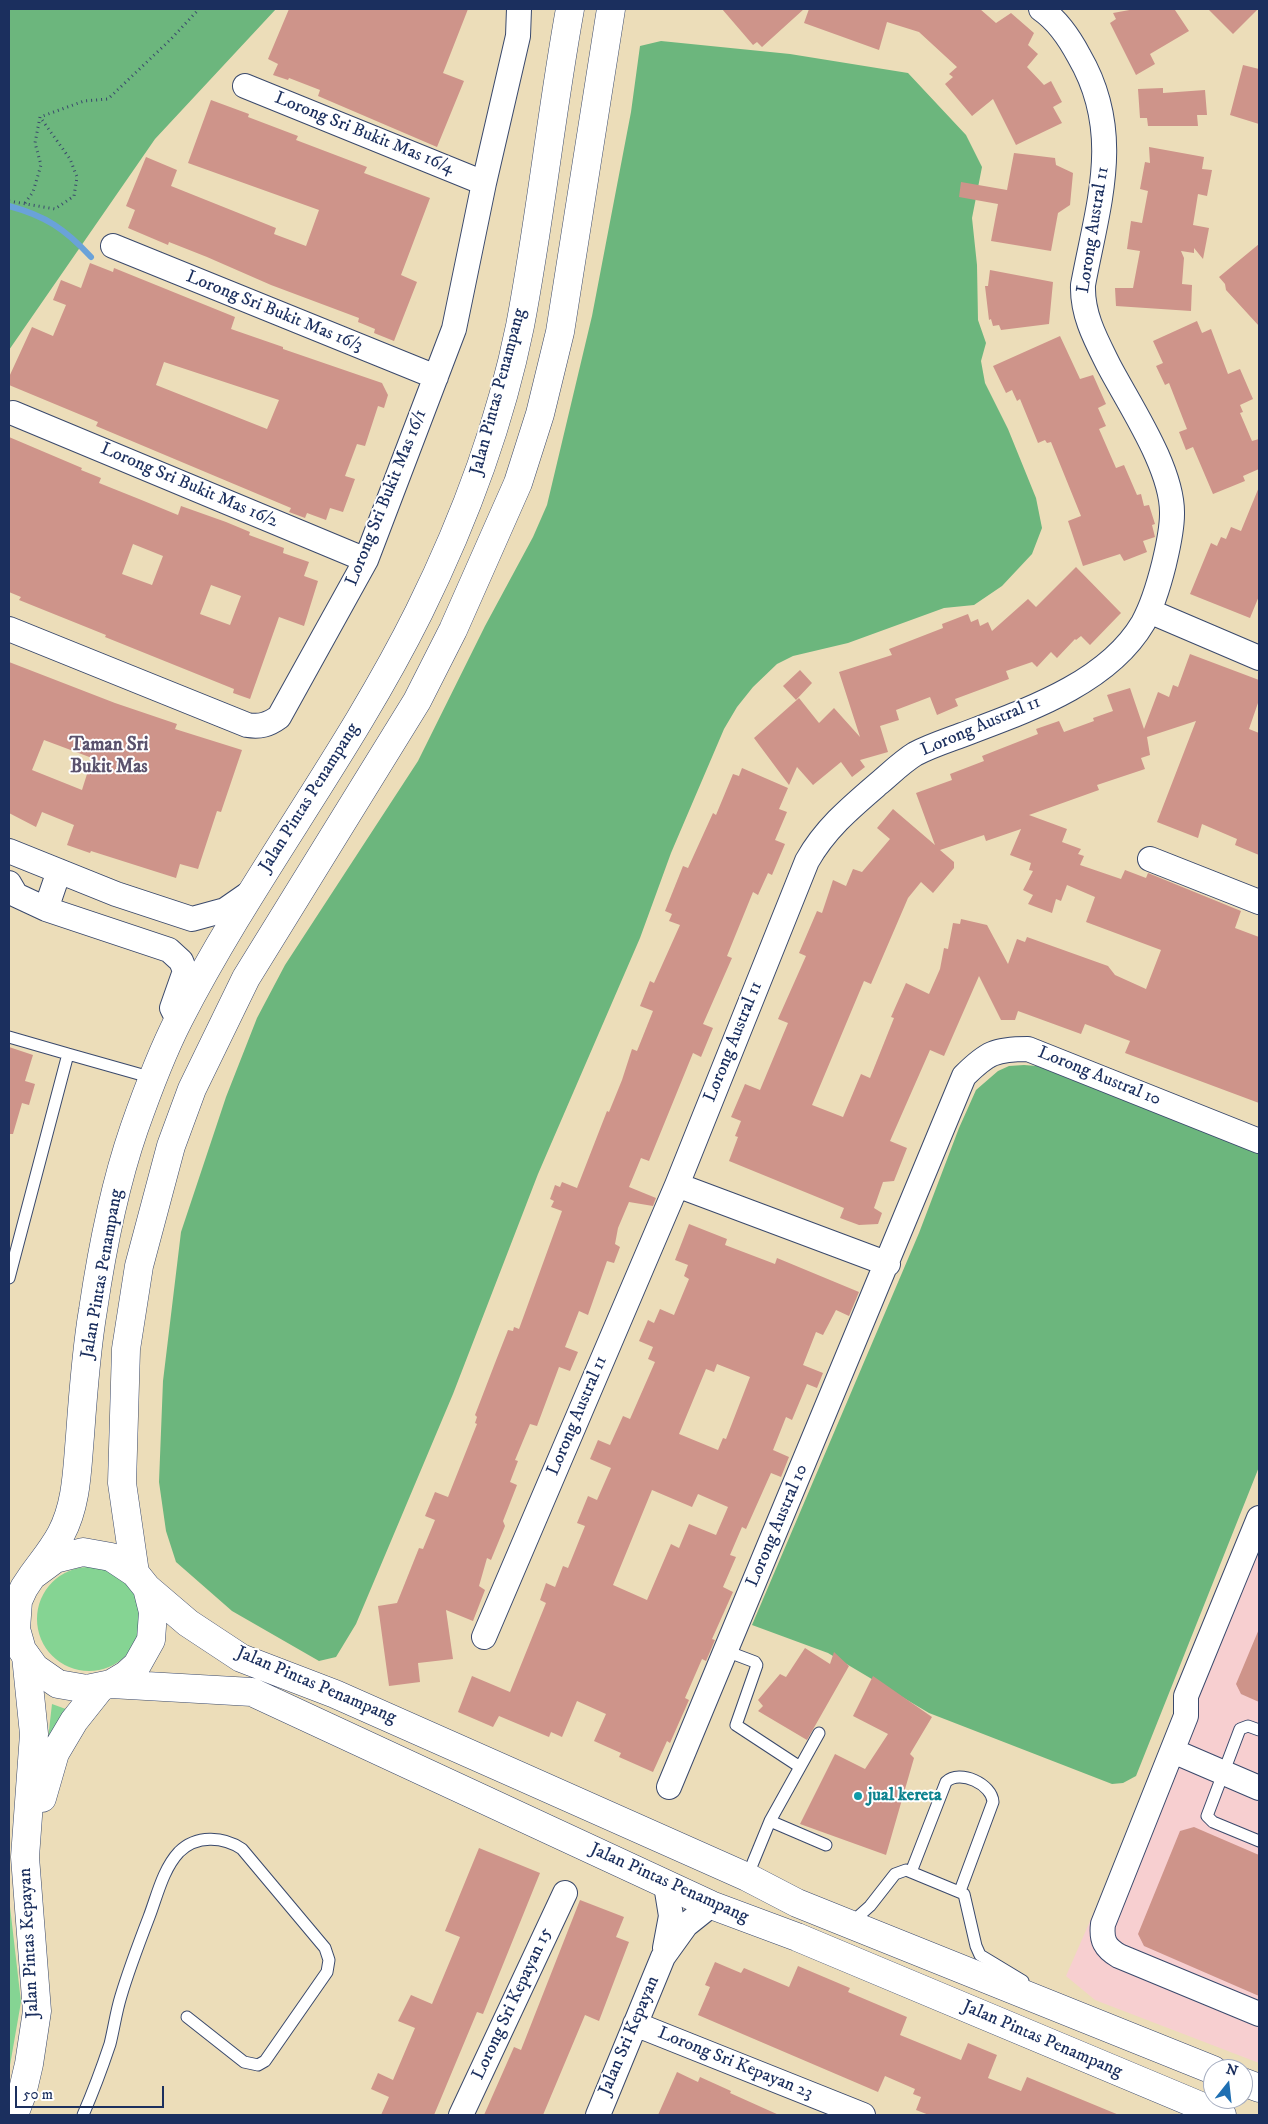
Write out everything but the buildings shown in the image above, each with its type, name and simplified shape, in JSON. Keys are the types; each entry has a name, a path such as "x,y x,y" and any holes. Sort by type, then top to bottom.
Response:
{"main road":[{"name":"Jalan Pintas Penampang","path":"32,1576 62,1533 72,1504 78,1474 80,1428 93,1309 108,1221 132,1136 153,1078 178,1020 250,892 341,752 381,684 420,610 480,474 519,329 570,9"},
{"name":"Jalan Pintas Penampang","path":"611,9 560,332 540,414 518,482 453,630 417,701 246,978 192,1089 171,1146 138,1266 126,1349 122,1483 141,1581 188,1623 241,1658 335,1694 747,1877 797,1903 851,1923 1203,2066"},
{"path":"83,1552 111,1557 141,1581 153,1612 151,1640 137,1665 126,1675 106,1686 79,1689 58,1684 35,1668 19,1652 14,1607 32,1576 55,1559 83,1552"},
{"name":"Jalan Pintas Kepayan","path":"14,2115 22,2094 29,2064 37,2011 25,1857 34,1734 19,1652"},
{"name":"Jalan Pintas Penampang","path":"106,1686 252,1692 711,1905 797,1937 1222,2115"},
{"name":"Jalan Pintas Kepayan","path":"25,1857 55,1753 74,1721 106,1686"},
{"path":"797,1903 802,1923 797,1937"}],"street":[{"name":"Lorong Sri Bukit Mas 16/1","path":"9,629 247,725 259,727 270,724 279,718 366,560 454,329 484,183 518,36 519,10"},
{"name":"Lorong Austral 11","path":"484,1637 677,1185 807,861 818,842 831,826 913,755 1058,695 1092,676 1115,657 1135,635 1150,611 1170,538 1172,512 1168,484 1158,458 1100,348 1087,319 1083,302 1083,285 1104,170 1104,122 1097,92 1086,68 1072,44 1046,10"},
{"name":"Lorong Sri Bukit Mas 16/4","path":"245,86 484,183"},
{"name":"Lorong Sri Bukit Mas 16/3","path":"113,246 436,378"},
{"name":"Lorong Sri Bukit Mas 16/2","path":"13,412 366,560"},
{"path":"1150,611 1259,658"},
{"path":"9,851 59,872 170,913 192,919 208,917 225,910 250,892"},
{"path":"1150,859 1259,902"},
{"path":"46,909 59,872"},
{"path":"9,883 16,895 46,909 169,950 181,961 185,971 172,1008 178,1020"},
{"path":"161,948 170,913"},
{"name":"Lorong Austral 10","path":"669,1787 888,1264 964,1076 981,1059 1004,1049 1028,1049 1259,1141"},
{"path":"677,1185 888,1264"},
{"path":"1259,1518 1206,1652 1186,1696 1186,1716 1107,1915 1102,1935 1110,1950 1132,1962 1259,2014"},
{"path":"1173,1751 1259,1788"},
{"name":"Jalan Sri Kepayan","path":"663,1958 671,1916 666,1885"},
{"name":"Lorong Sri Kepayan 15","path":"461,2115 565,1893"},
{"name":"Jalan Sri Kepayan","path":"598,2115 663,1958 686,1925 711,1905"},
{"name":"Lorong Sri Kepayan 23","path":"635,2024 863,2115"}],"lane":[{"path":"9,1037 153,1078"},
{"path":"9,1278 68,1054"},
{"path":"726,1651 757,1664 736,1724 800,1767"},
{"path":"1259,1730 1248,1726 1240,1729 1207,1812 1209,1820 1259,1841"},
{"path":"747,1877 770,1821 819,1733"},
{"path":"911,1872 946,1782 950,1778 961,1777 982,1784 990,1791 993,1802 960,1890"},
{"path":"770,1821 826,1845"},
{"path":"83,2115 110,2042 121,1997 133,1961 169,1866 180,1852 192,1844 208,1838 220,1839 232,1842 242,1849 325,1948 330,1960 327,1972 265,2061 258,2065 244,2062 187,2017"},
{"path":"851,1923 870,1906 900,1870 911,1872 960,1890 966,1900 976,1946 980,1955 1034,1987 1049,2004"}],"path":[{"path":"40,117 84,101 108,99 171,39 199,9"},
{"path":"25,203 33,192 41,165 35,143 40,117"},
{"path":"9,201 55,209 74,196 77,177 70,159 40,117"}],"shaded area":[{"path":"1259,1535 1259,2063 1253,2059 1249,2059 1095,2000 1066,1976"}],"green space":[{"path":"9,9 276,9 155,139 9,350"},
{"path":"661,41 790,54 908,73 966,135 982,167 972,218 977,265 978,320 986,343 981,361 985,383 1008,429 1036,498 1042,528 1032,554 1002,586 974,605 944,608 848,643 793,656 777,664 753,687 737,707 724,729 671,853 640,938 538,1174 453,1394 356,1624 336,1657 319,1661 232,1611 176,1562 166,1531 159,1482 163,1381 181,1232 226,1097 257,1018 285,965 418,761 485,626 533,537 547,505 592,316 631,112 640,46"},
{"path":"1009,1066 1037,1066 1259,1154 1259,1467 1136,1776 1123,1783 1112,1784 929,1713 828,1653 752,1625 919,1233 959,1128 976,1090 998,1071"},
{"path":"89,1567 109,1571 118,1575 126,1582 133,1590 137,1599 141,1619 137,1639 133,1648 126,1656 118,1663 109,1667 89,1671 69,1667 60,1663 52,1656 45,1648 41,1639 37,1619 41,1599 45,1590 52,1582 60,1575 69,1571"},
{"path":"52,1704 74,1712 48,1739"},
{"path":"9,1898 21,2002 9,2071"}],"waterway":[{"path":"9,206 34,214 54,225 91,257"}],"place":[{"name":"jual kereta","path":"858,1796"}],"district":[{"name":"Taman Sri Bukit Mas","path":"109,757"}]}
